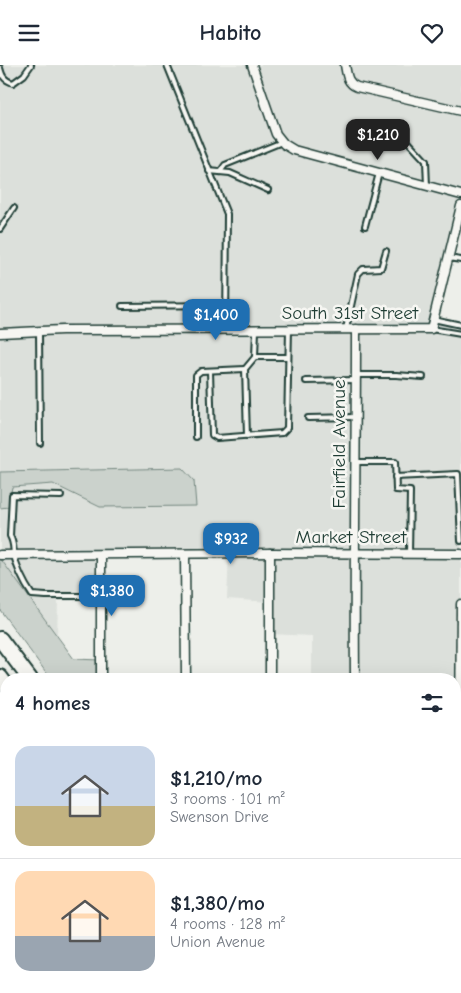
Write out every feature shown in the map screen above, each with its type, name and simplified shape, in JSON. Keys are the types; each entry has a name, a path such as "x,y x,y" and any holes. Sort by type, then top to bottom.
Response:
{"highway":[{"path":"0,639 26,673"}],"street":[{"path":"252,65 276,135 282,142 294,150 461,195"},
{"path":"345,65 348,80 357,87 461,111"},
{"path":"431,329 461,206"},
{"name":"Fairfield Avenue","path":"355,673 356,329"},
{"name":"South 31st Street","path":"0,333 39,331 431,329"},
{"path":"270,553 270,673"},
{"name":"Market Street","path":"0,555 461,554"},
{"path":"101,555 101,673"},
{"path":"185,555 186,673"},
{"path":"460,673 461,604"}],"lane":[{"path":"0,68 2,76 13,83 24,75 31,65"},
{"path":"167,65 226,214 226,330"},
{"path":"401,134 426,161 427,186"},
{"path":"220,172 225,165 282,142"},
{"path":"209,171 230,173 268,190"},
{"path":"365,226 379,173"},
{"path":"0,229 14,208"},
{"path":"346,329 358,275 363,269 381,268 386,251"},
{"path":"448,258 461,260"},
{"path":"122,306 226,305"},
{"path":"433,319 461,325"},
{"path":"210,371 212,435 217,438 282,433 287,428 289,329"},
{"path":"431,329 461,334"},
{"path":"247,435 245,369 255,357 256,330"},
{"path":"39,331 40,443"},
{"path":"255,357 288,357"},
{"path":"196,437 196,375 200,371 245,369"},
{"path":"306,381 396,375 424,377"},
{"path":"308,418 356,417"},
{"path":"356,462 395,462 396,490 410,491 408,553"},
{"path":"395,477 458,474 461,541"},
{"path":"61,496 12,495 10,536 14,542 14,555 25,585 32,595 101,596"}],"shaded area":[{"path":"0,65 171,65 225,221 226,210 172,65 461,65 461,190 429,319 461,327 461,673 312,673 312,636 270,634 270,602 227,599 229,554 101,554 102,600 58,601 57,637 0,558 0,508 8,507 12,487 53,484 100,507 182,468 0,472"},
{"path":"182,468 194,481 196,506 100,507 53,484 12,487 8,507 0,508 0,472"},
{"path":"0,558 74,659 100,660 101,673 47,673 0,610"}]}
